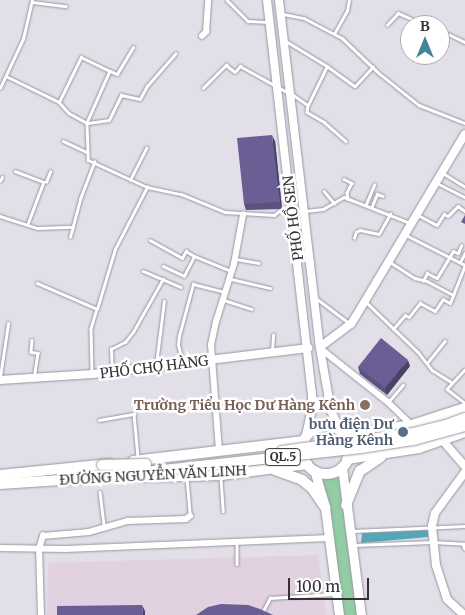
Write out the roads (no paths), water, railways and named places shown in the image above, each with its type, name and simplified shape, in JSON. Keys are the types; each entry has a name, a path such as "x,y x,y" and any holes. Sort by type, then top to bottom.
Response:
{"highway":[{"path":"465,408 412,425 387,429 342,433 329,426 322,426 305,438 302,453 310,467 331,473 345,463 443,441 465,432"},
{"name":"QL.5","path":"102,465 155,464 287,450 413,433 465,418"},
{"name":"QL.5","path":"100,477 361,448 414,440 465,426"},
{"path":"387,429 381,435 381,447 388,454"},
{"path":"342,433 349,447 345,463"},
{"name":"ĐƯỜNG NGUYỄN VĂN LINH","path":"0,475 256,447 305,438"},
{"path":"256,447 261,448 268,456 266,469 302,480 312,488 325,507"},
{"path":"346,505 360,471 388,454"},
{"name":"ĐƯỜNG NGUYỄN VĂN LINH","path":"0,484 100,477 187,474 221,475 266,469 310,467"}],"main road":[{"name":"PHỐ HỒ SEN","path":"267,0 312,393 312,410 305,438"},
{"name":"PHỐ HỒ SEN","path":"279,0 320,348 331,411 342,433"},
{"path":"277,76 288,74"},
{"path":"320,348 351,324 390,262 465,134"},
{"name":"PHỐ CHỢ HÀNG","path":"0,379 93,374 308,348"},
{"path":"312,393 315,405 321,407 327,404 327,392"},
{"path":"443,441 465,466"},
{"path":"345,463 346,505 352,531 361,615"},
{"path":"310,467 325,507 339,615"},
{"path":"463,615 447,599 436,566 432,542 432,526 435,513 465,472"}],"street":[{"path":"202,36 206,32 208,0"},
{"path":"219,451 211,345 235,258 243,214"},
{"path":"320,348 388,402 412,425"},
{"path":"41,615 39,549 44,535 89,532 128,521 186,519 190,516"},
{"path":"0,548 39,549 329,538"}],"lane":[{"path":"227,0 248,21 263,24 270,22"},
{"path":"334,34 347,11 349,0"},
{"path":"0,88 24,39 32,1 66,6"},
{"path":"281,13 304,18 342,38 373,67 419,105 465,123"},
{"path":"387,25 398,13 402,15"},
{"path":"450,35 465,42"},
{"path":"284,41 327,66 354,86 373,67"},
{"path":"59,102 81,57 116,74 133,47"},
{"path":"6,76 59,102 68,113 87,123 109,120 121,95 140,99 147,86 175,54"},
{"path":"203,88 226,65 235,72 240,66 308,105"},
{"path":"327,66 308,105 307,112 316,116 346,142"},
{"path":"110,71 87,123 87,158 147,187 181,194 225,212 274,215 278,212 292,212"},
{"path":"63,141 87,152"},
{"path":"130,180 146,148"},
{"path":"70,237 80,199 94,162"},
{"path":"15,171 43,182"},
{"path":"28,223 43,182 46,182 50,172"},
{"path":"442,172 465,187 459,195"},
{"path":"344,179 352,183 347,193 348,198"},
{"path":"436,182 465,197"},
{"path":"366,204 374,185"},
{"path":"93,374 91,329 115,249 147,187"},
{"path":"324,191 334,204"},
{"path":"372,206 377,194 383,196"},
{"path":"304,211 323,209 334,204 344,196 412,224"},
{"path":"417,214 437,225 444,214 448,216 458,206 465,211"},
{"path":"354,238 359,231 379,234 390,214"},
{"path":"0,216 28,223 29,226 37,228 73,227"},
{"path":"393,329 405,314 409,317 420,303 436,311 443,299 450,303 465,265 405,235"},
{"path":"150,240 182,258 186,252 231,271"},
{"path":"423,282 427,273 437,278 453,251 458,253 461,246"},
{"path":"460,262 465,253"},
{"path":"163,266 184,276 194,256"},
{"path":"235,258 259,263"},
{"path":"390,262 423,282 428,281 453,296"},
{"path":"143,271 181,287"},
{"path":"112,372 111,349 125,342 133,332 163,279"},
{"path":"229,279 270,288"},
{"path":"37,283 97,310"},
{"path":"182,363 178,345 179,336 193,284 225,292"},
{"path":"314,296 331,306 351,324"},
{"path":"223,299 252,309"},
{"path":"156,367 164,301"},
{"path":"365,301 432,370 451,382"},
{"path":"0,379 8,324"},
{"path":"272,353 273,335"},
{"path":"32,340 31,352 38,353 34,378"},
{"path":"427,363 445,341"},
{"path":"465,370 456,381 451,382 447,389 465,404"},
{"path":"388,402 403,385"},
{"path":"99,420 134,414 138,460"},
{"path":"187,474 190,516"},
{"path":"221,475 223,511"},
{"path":"100,492 104,528"},
{"path":"352,531 465,526"},
{"path":"237,542 238,564"},
{"path":"353,545 432,542 464,544 465,549"},
{"path":"263,611 270,598 335,594"}],"water":[{"path":"428,530 428,537 361,543 362,533"}],"place":[{"name":"Trường Tiểu Học Dư Hàng Kênh","path":"365,405"},
{"name":"bưu điện Dư Hàng Kênh","path":"403,432"}]}
